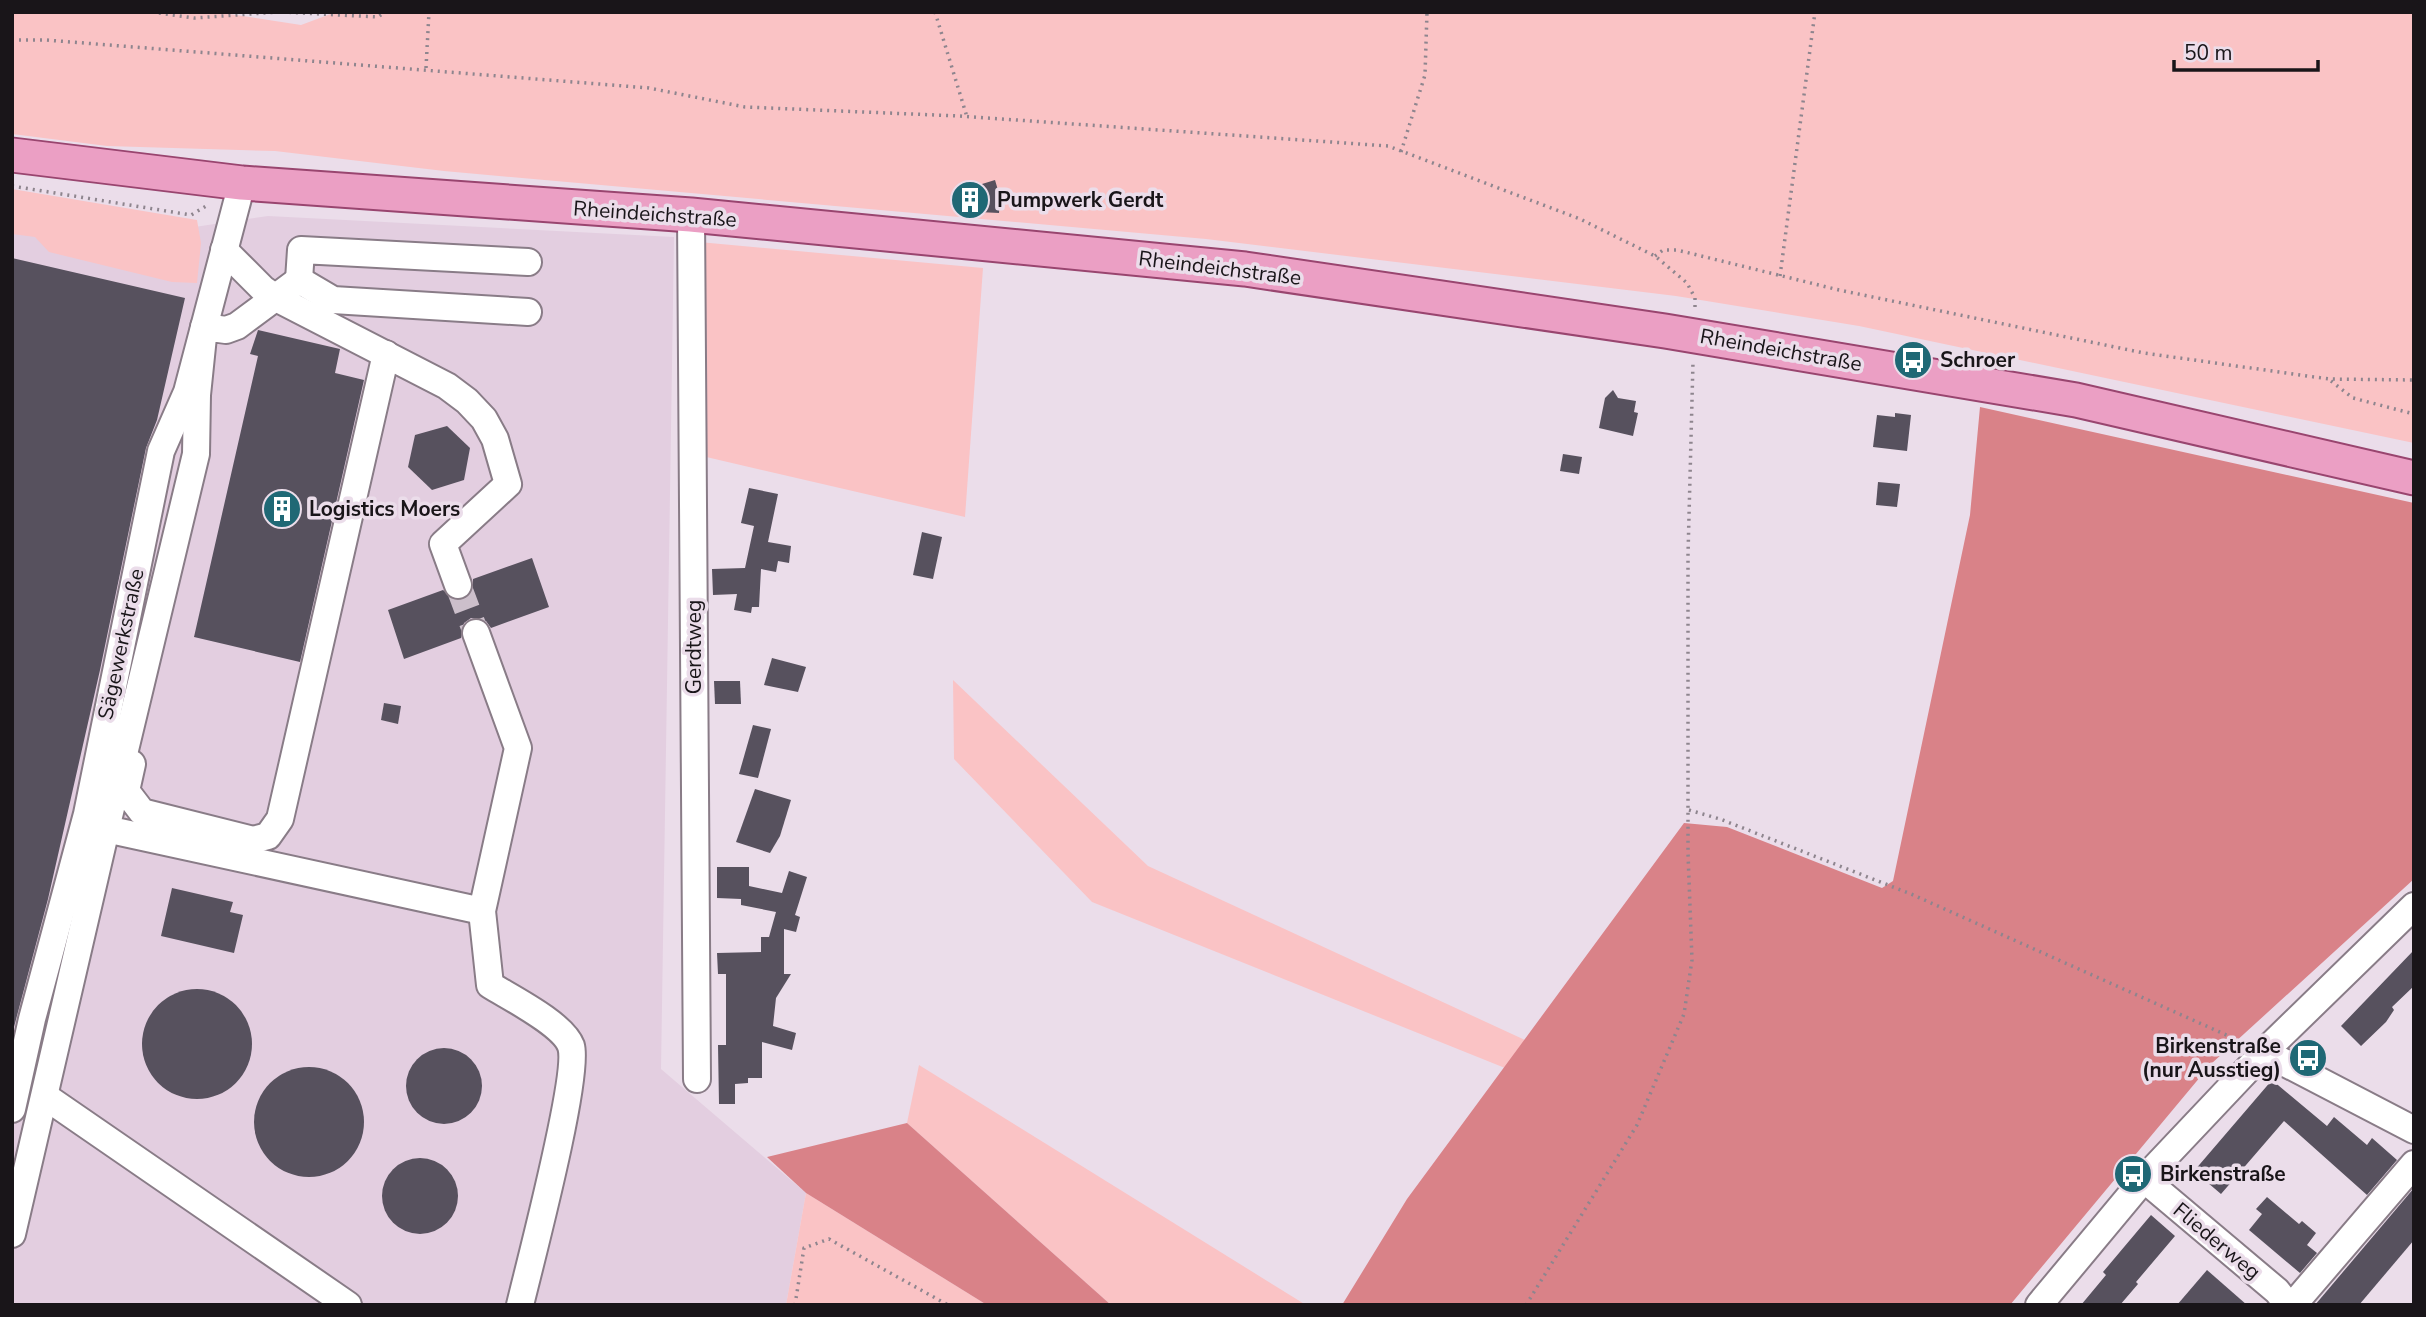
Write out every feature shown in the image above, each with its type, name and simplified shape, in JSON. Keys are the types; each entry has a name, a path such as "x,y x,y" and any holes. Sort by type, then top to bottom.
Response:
{"main road":[{"name":"Rheindeichstraße","path":"12,155 242,183 440,200 691,215 1245,269 1694,335 2076,400 2414,478"}],"street":[{"name":"Sägewerkstraße","path":"12,1109 32,1019 87,814 161,451 187,392 242,183"},
{"name":"Gerdtweg","path":"691,215 697,1079"},
{"path":"224,250 263,289 276,298 457,393 484,419 495,439 508,484 443,544 458,585"},
{"path":"12,1234 46,1097 136,692 155,632 196,454 197,395 204,327 226,330 237,326 299,280 301,250 528,262"},
{"path":"299,280 333,300 528,312"},
{"path":"155,632 146,695 126,791 142,812 253,840 268,836 280,819 386,354"},
{"path":"476,633 518,748 482,911 490,985 562,1032 571,1047 569,1087 520,1305"},
{"path":"106,829 482,911"},
{"path":"2039,1305 2144,1179 2264,1052 2414,906"},
{"path":"2264,1052 2414,1130"},
{"path":"46,1097 348,1305"},
{"path":"2293,1305 2414,1164"},
{"name":"Fliederweg","path":"2144,1179 2277,1292 2288,1305"}],"path":[{"path":"152,12 194,18 281,12 378,17 385,12"},
{"path":"426,68 429,12"},
{"path":"935,12 967,117"},
{"path":"1401,152 1425,75 1427,12"},
{"path":"1780,276 1815,12"},
{"path":"12,40 60,41 426,68 649,88 745,107 967,117 1371,144 1401,152 1580,219 1655,256 1688,283 1695,298"},
{"path":"12,186 191,215 242,183"},
{"path":"1655,256 1663,250 1677,250 1780,276 2144,353 2329,379 2414,380"},
{"path":"1527,1305 1637,1125 1684,1014 1692,960 1688,555 1694,335"},
{"path":"2329,379 2353,398 2414,414"},
{"path":"1689,810 1720,819 1911,894 2264,1052"},
{"path":"795,1305 804,1248 829,1239 948,1305"}],"shaded area":[{"path":"12,12 216,12 301,25 336,12 2414,12 2414,443 1859,326 1676,296 1206,239 444,171 275,151 107,146 12,134"},
{"path":"12,189 197,220 201,243 197,283 172,282 49,252 35,237 12,234"},
{"path":"12,195 188,228 268,216 674,237 661,1069 806,1193 786,1305 12,1305"},
{"path":"699,242 983,268 965,517 702,456"},
{"path":"1980,407 2414,503 2414,879 2211,1064 2010,1305 1342,1305 1407,1199 1684,823 1727,827 1882,888 1893,881 1970,515"},
{"path":"953,680 1148,866 1525,1040 1505,1068 1092,902 954,759"},
{"path":"919,1065 1306,1305 1111,1305 907,1123"},
{"path":"907,1123 1111,1305 987,1305 806,1193 767,1157"},
{"path":"806,1193 987,1305 786,1305"}],"building":[{"path":"995,180 1000,197 999,213 958,211 960,188 982,190 982,184"},
{"path":"12,258 185,298 157,420 146,448 100,670 48,899 14,1027"},
{"name":"Logistics Moers","path":"258,330 340,349 335,373 364,380 300,662 194,637 258,356 250,354"},
{"path":"1613,390 1618,398 1636,401 1634,412 1638,413 1633,436 1599,428 1605,398"},
{"path":"1895,413 1911,415 1907,451 1873,447 1877,415 1895,417"},
{"path":"447,426 470,448 464,480 432,490 408,467 415,435"},
{"path":"1563,454 1582,457 1579,474 1560,471"},
{"path":"1878,482 1900,484 1897,507 1876,505"},
{"path":"749,488 778,494 768,542 791,546 789,563 778,561 776,572 761,569 759,607 752,607 751,613 734,610 737,594 713,595 712,569 745,568 754,526 741,523"},
{"path":"922,532 942,537 933,579 913,575"},
{"path":"532,558 549,607 491,628 486,621 471,618 464,623 461,638 404,659 388,610 443,590 455,600 464,599 473,588 473,579"},
{"path":"772,658 806,667 798,692 764,685"},
{"path":"714,681 740,681 741,704 715,704"},
{"path":"384,703 401,706 398,724 381,720"},
{"path":"753,725 771,729 758,778 739,774"},
{"path":"755,789 791,800 780,836 770,853 736,842"},
{"path":"717,867 749,867 749,886 782,893 789,871 807,877 795,915 800,917 796,932 784,929 784,974 791,974 776,998 773,1026 796,1033 792,1050 762,1042 762,1078 748,1078 748,1083 735,1084 735,1104 719,1104 718,1045 726,1045 726,974 718,974 717,953 761,952 761,937 769,937 776,912 741,905 741,899 717,898"},
{"path":"172,888 233,902 230,912 243,915 234,953 161,936"},
{"path":"2414,950 2414,986 2392,1007 2394,1010 2386,1022 2361,1046 2341,1026"},
{"path":"197,989 218,993 236,1005 248,1023 252,1044 248,1065 236,1083 218,1095 197,1099 176,1095 158,1083 146,1065 142,1044 146,1023 158,1005 176,993"},
{"path":"437,1048 451,1048 465,1054 476,1065 482,1086 479,1101 471,1113 451,1124 437,1124 423,1118 412,1107 406,1093 406,1079 412,1065 423,1054"},
{"path":"309,1067 330,1071 348,1083 360,1101 364,1122 360,1143 348,1161 330,1173 309,1177 288,1173 270,1161 258,1143 254,1122 258,1101 270,1083 288,1071"},
{"path":"2272,1080 2327,1126 2334,1117 2367,1145 2372,1138 2397,1160 2367,1195 2284,1121 2221,1194 2194,1171"},
{"path":"420,1158 435,1161 447,1169 455,1181 458,1196 455,1211 447,1223 435,1231 420,1234 405,1231 393,1223 385,1211 382,1196 385,1181 393,1169 405,1161"},
{"path":"2414,1188 2414,1240 2359,1305 2315,1305"},
{"path":"2267,1197 2299,1224 2302,1221 2316,1233 2307,1245 2317,1253 2300,1273 2249,1230 2262,1214 2256,1209"},
{"path":"2151,1215 2175,1236 2136,1282 2138,1284 2120,1305 2081,1305 2106,1275 2103,1272"},
{"path":"2207,1270 2247,1305 2177,1305"}],"tunnel":[{"path":"458,585 476,633"}],"place":[{"name":"Pumpwerk Gerdt","path":"970,200"},
{"name":"Schroer","path":"1913,360"},
{"name":"Logistics Moers","path":"282,509"},
{"name":"Birkenstraße (nur Ausstieg)","path":"2308,1058"},
{"name":"Birkenstraße","path":"2133,1174"}]}
